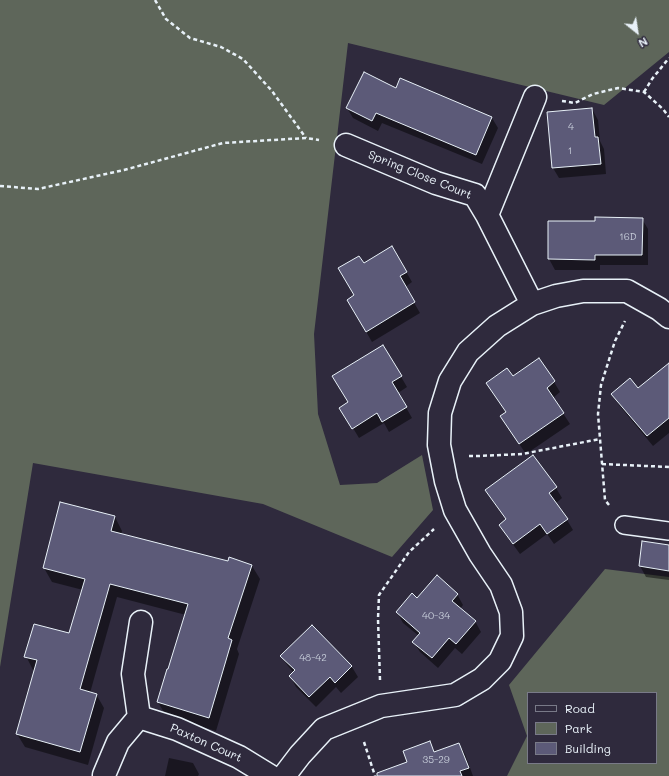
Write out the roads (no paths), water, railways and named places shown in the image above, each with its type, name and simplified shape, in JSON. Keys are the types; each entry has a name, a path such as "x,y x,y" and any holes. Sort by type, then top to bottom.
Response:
{"street":[{"path":"487,215 535,97"},
{"name":"Spring Close Court","path":"346,145 436,183 475,195 487,215 532,304"},
{"path":"284,776 300,755 324,729 381,706 455,695 482,679 500,660 512,636 511,612 501,585 480,554 455,510 440,454 440,412 450,381 468,352 497,326 532,304 556,296 583,291 627,291 669,316"},
{"path":"104,775 118,742 139,717 133,674 141,622"},
{"name":"Paxton Court","path":"139,717 184,732 239,757 270,776"}],"lane":[{"path":"624,525 669,531"}]}
